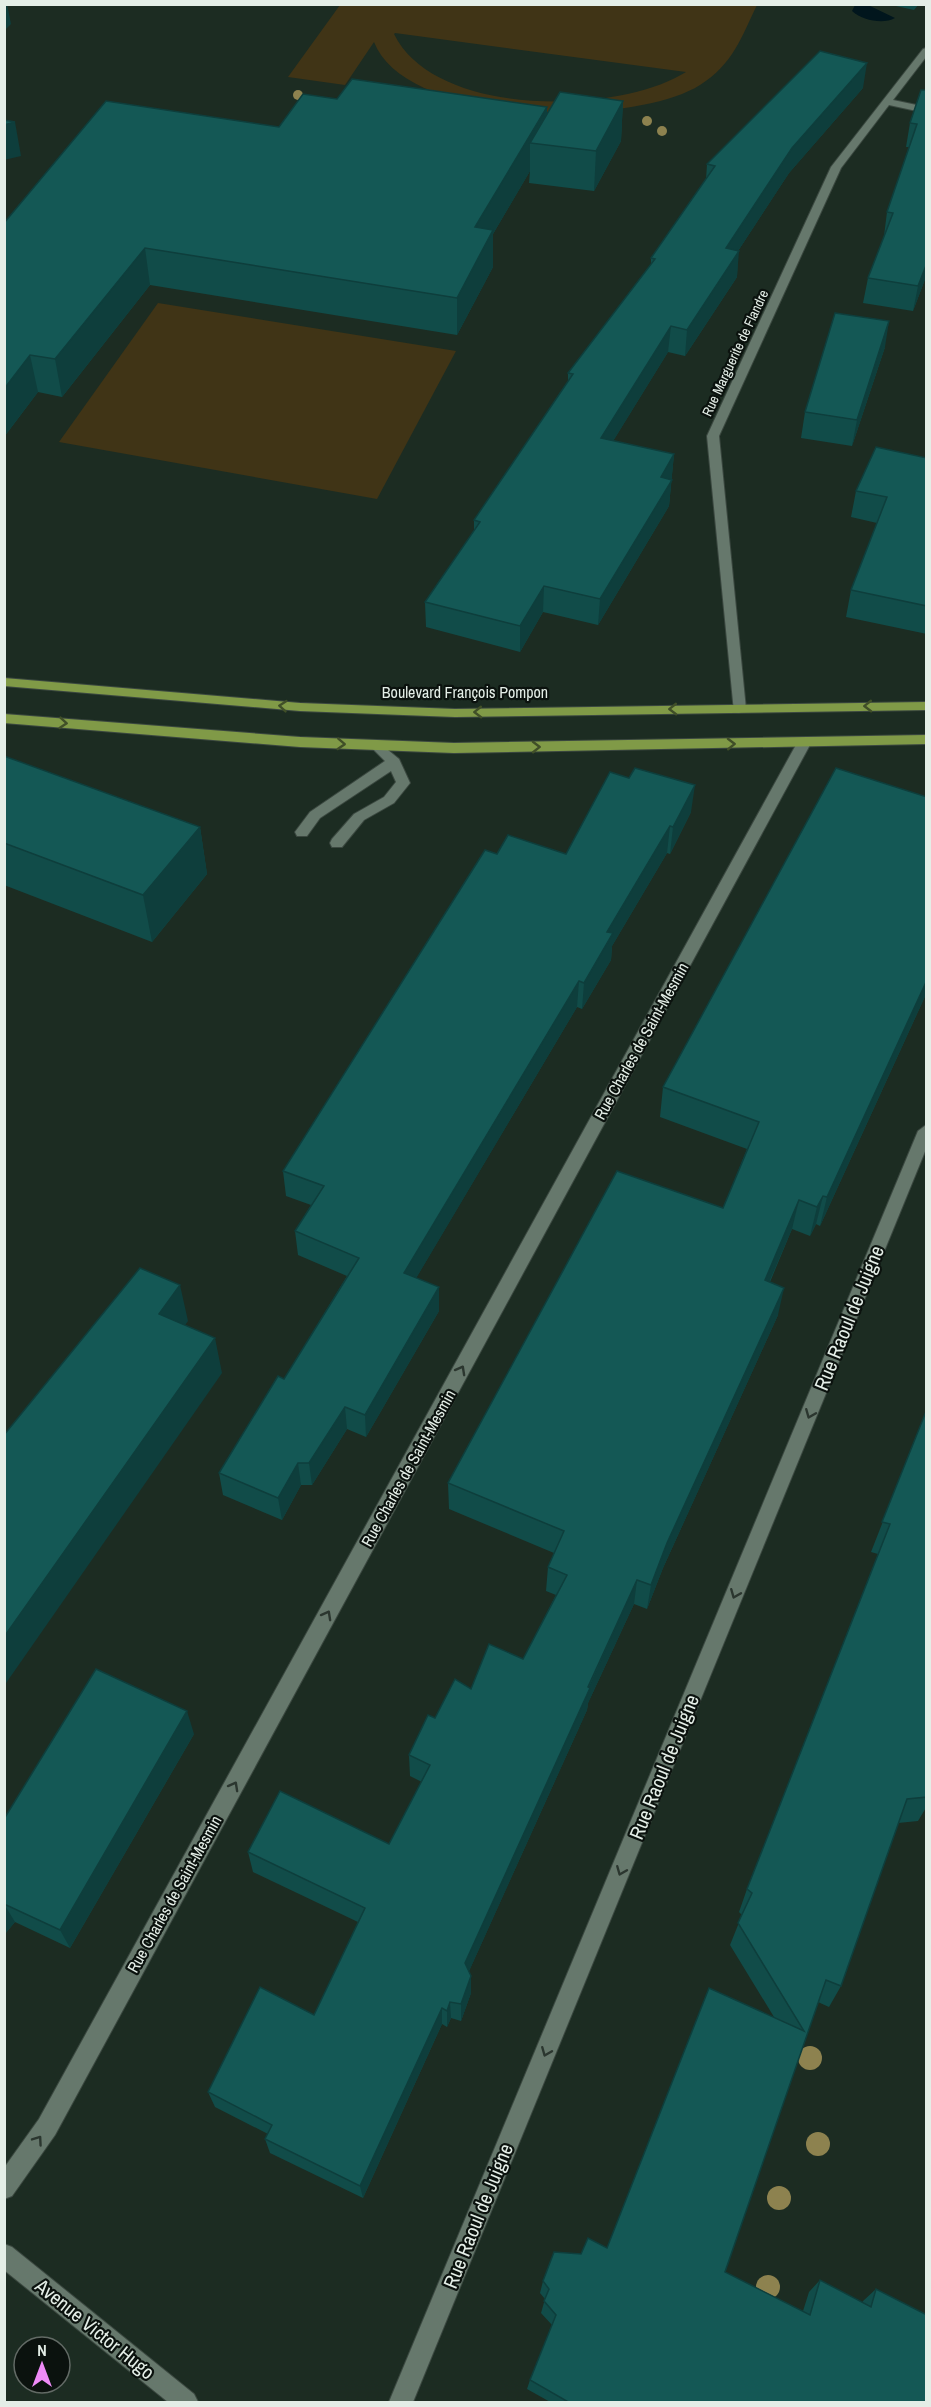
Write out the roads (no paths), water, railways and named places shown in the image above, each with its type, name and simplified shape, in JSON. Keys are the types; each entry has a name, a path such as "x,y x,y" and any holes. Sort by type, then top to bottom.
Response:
{"main road":[{"name":"Boulevard François Pompon","path":"4,682 300,707 443,712 927,705"},
{"path":"4,718 168,733 377,746 454,748 804,744 927,740"}],"street":[{"name":"Rue Marguerite de Flandre","path":"739,708 713,436 837,167 927,51"},
{"path":"887,102 927,110"},
{"name":"Rue Charles de Saint-Mesmin","path":"4,2188 47,2127 804,744"},
{"path":"337,843 359,817 389,800 403,783 394,762 377,746"},
{"path":"302,832 315,815 394,762"},
{"name":"Rue Raoul de Juigne","path":"401,2403 927,1131"},
{"name":"Avenue Victor Hugo","path":"4,2255 186,2403"}],"water":[{"path":"855,5 868,5 895,18 885,21 867,19 852,11"}]}
